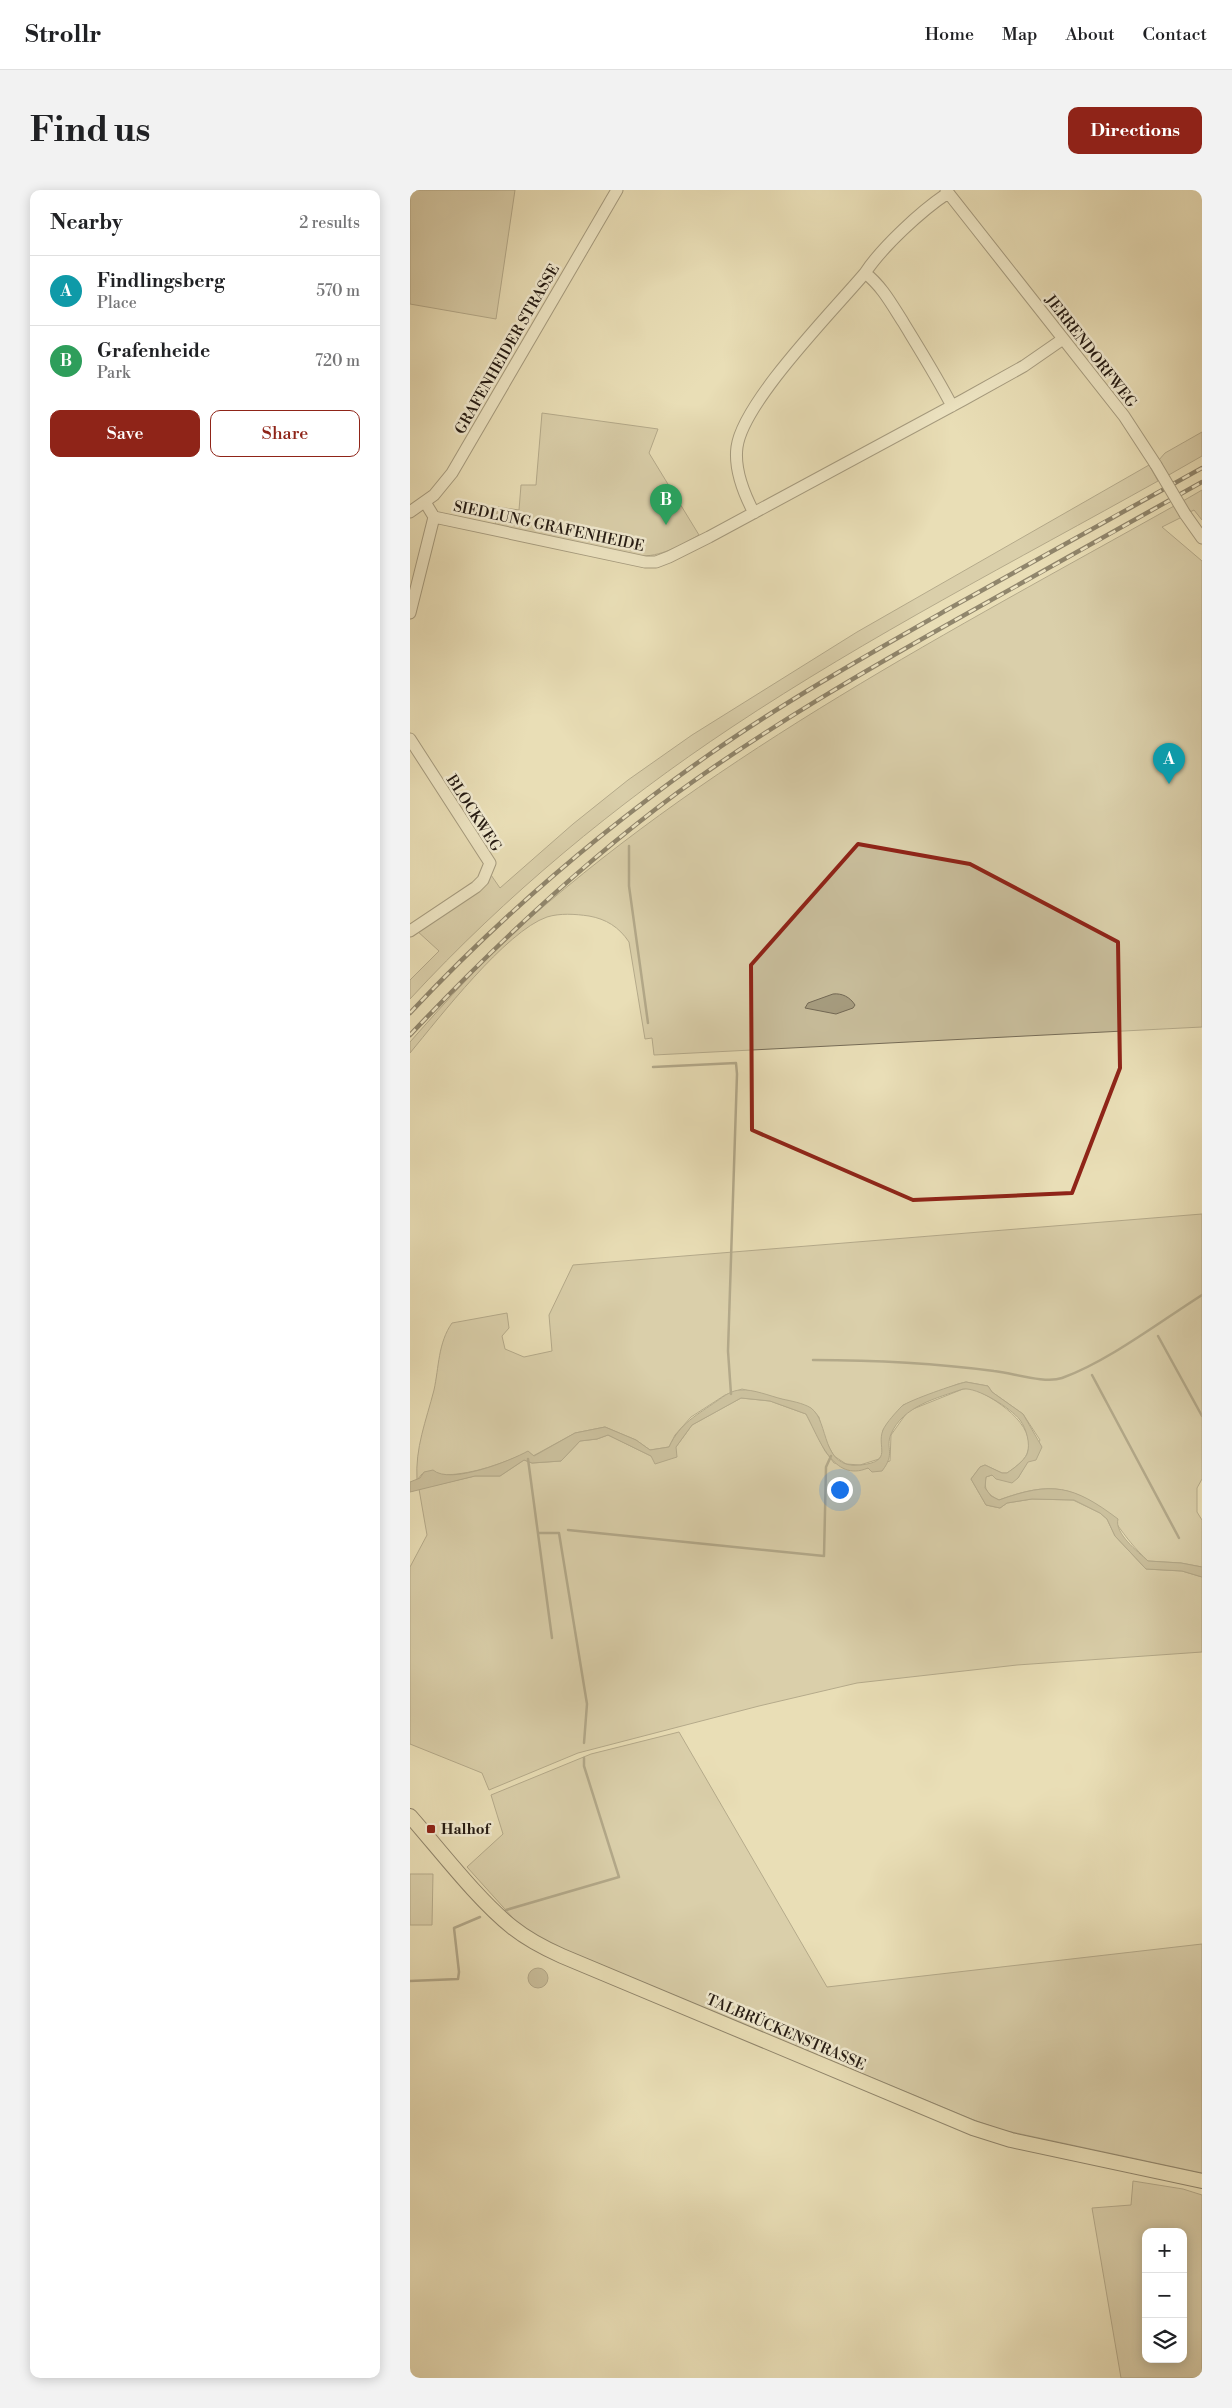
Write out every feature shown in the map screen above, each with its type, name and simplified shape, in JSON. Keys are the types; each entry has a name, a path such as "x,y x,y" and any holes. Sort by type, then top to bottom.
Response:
{"main road":[{"name":"TALBRÜCKENSTRASSE","path":"410,1816 478,1894 512,1927 540,1946 973,2128 1011,2140 1202,2181"}],"street":[{"name":"GRAFENHEIDER STRASSE","path":"410,512 425,502 447,480 464,454 617,190"},
{"path":"754,513 739,476 737,459 737,444 753,408 792,358 872,264 947,191"},
{"name":"JERRENDORFWEG","path":"947,191 1124,416 1202,538"},
{"path":"865,273 876,283 891,304 934,371 952,406"},
{"name":"SIEDLUNG GRAFENHEIDE","path":"425,502 434,517 645,562 656,562 754,513 952,406 1024,366 1063,338"},
{"path":"410,614 434,517"},
{"name":"BLOCKWEG","path":"410,738 490,863 483,880 476,887 410,931"}],"highlighted area":[{"path":"858,844 970,864 1118,942 1120,1068 1072,1193 913,1200 752,1130 751,965"}],"shaded area":[{"path":"410,190 515,190 496,319 410,304"},
{"path":"542,413 658,429 649,453 699,535 662,553 638,556 495,525 498,507 519,510 521,485 536,485"},
{"path":"1202,432 1202,456 1167,476 1158,461 1165,453"},
{"path":"1149,465 1158,481 836,661 732,727 646,788 563,853 523,888 446,961 410,999 410,980 439,951 416,930 479,891 491,875 500,888 573,824 628,780 692,735 857,632"},
{"path":"1202,490 1202,520 1194,510 1190,512 1183,501"},
{"path":"1174,506 1182,517 1162,527 1202,561 1202,1027 654,1055 652,1038 645,1039 629,942 612,924 601,919 584,915 562,914 547,917 531,925 512,939 455,998 410,1053 410,1042 467,979 512,934 602,859 679,801 758,747 922,647"},
{"path":"833,994 846,996 855,1005 853,1008 836,1014 805,1008 808,1003"},
{"path":"1202,1214 1202,1479 1197,1488 1197,1512 1202,1520 1202,1567 1181,1563 1148,1561 1107,1513 1079,1495 1056,1489 1045,1489 1023,1492 999,1500 992,1496 986,1488 986,1477 992,1475 1018,1478 1040,1440 1023,1414 992,1392 988,1386 966,1382 903,1405 883,1430 883,1454 879,1459 860,1465 846,1464 834,1456 824,1438 819,1417 812,1409 742,1389 725,1395 691,1417 675,1435 669,1447 650,1450 636,1440 605,1427 575,1433 533,1456 529,1452 499,1464 467,1473 445,1475 422,1474 417,1480 418,1457 434,1390 441,1347 452,1323 507,1313 509,1328 502,1336 505,1349 524,1357 552,1351 549,1315 573,1265"},
{"path":"966,1382 988,1386 992,1392 1023,1414 1042,1447 1036,1460 1028,1462 1018,1478 1012,1483 996,1479 992,1475 986,1477 985,1488 991,1496 999,1500 1034,1490 1048,1489 1075,1493 1088,1499 1118,1519 1123,1536 1148,1561 1181,1563 1202,1567 1202,1577 1182,1571 1146,1569 1115,1536 1107,1519 1100,1513 1074,1500 1032,1499 1007,1503 1000,1508 986,1505 971,1479 980,1467 985,1465 1002,1473 1007,1473 1026,1457 1028,1441 1024,1427 1016,1415 993,1399 969,1389 963,1389 922,1404 904,1416 896,1424 889,1439 888,1460 882,1471 872,1472 868,1468 856,1471 845,1469 836,1464 822,1446 806,1414 770,1401 741,1398 692,1425 676,1447 677,1457 655,1464 651,1456 608,1435 597,1439 580,1441 561,1461 532,1463 524,1460 500,1476 475,1476 410,1492 410,1482 420,1478 424,1472 433,1470 441,1474 452,1475 480,1470 528,1451 534,1456 575,1433 605,1427 636,1440 650,1450 669,1447 678,1432 696,1415 725,1395 741,1390 762,1393 801,1403 811,1408 817,1415 832,1453 848,1465 861,1465 871,1463 881,1457 881,1436 884,1427 902,1406"},
{"path":"971,1388 990,1398 1011,1413 1020,1422 1029,1443 1026,1457 1007,1473 1002,1473 985,1465 980,1467 971,1479 986,1505 1000,1508 1007,1503 1032,1499 1073,1500 1100,1513 1107,1519 1115,1536 1146,1569 1182,1571 1202,1577 1202,1652 1017,1665 857,1683 759,1706 578,1753 489,1790 482,1773 410,1744 410,1567 427,1535 419,1489 475,1476 500,1476 524,1460 532,1463 561,1461 580,1441 597,1439 608,1435 651,1456 676,1447 692,1425 741,1398 770,1401 806,1414 825,1451 834,1463 868,1468 890,1461 891,1435 908,1411 963,1389"},
{"path":"679,1732 827,1987 1202,1944 1202,2173 1002,2130 971,2119 539,1939 521,1927 467,1867 503,1834 491,1795 591,1754"},
{"path":"410,1874 433,1874 432,1925 410,1925"},
{"path":"534,1968 542,1968 548,1974 548,1982 542,1988 534,1988 528,1982 528,1974"},
{"path":"1133,2181 1183,2189 1202,2195 1202,2378 1121,2378 1092,2208 1131,2205"}],"waterway":[{"path":"629,846 629,886 648,1023"},
{"path":"653,1067 736,1063 728,1351 731,1394"},
{"path":"813,1360 926,1364 971,1368 1055,1380 1079,1371 1115,1352 1202,1295"},
{"path":"1158,1336 1202,1416"},
{"path":"1092,1375 1179,1538"},
{"path":"568,1530 824,1556 826,1467 831,1456"},
{"path":"528,1459 552,1638"},
{"path":"538,1533 559,1533 587,1704 584,1743"},
{"path":"506,1910 619,1877 584,1766 584,1758"},
{"path":"410,1981 458,1979 459,1972 454,1928 480,1917"}],"railway":[{"path":"410,1013 479,943 552,877 589,845 707,756 797,697 859,660 1202,468"},
{"path":"410,1035 473,970 538,908 641,820 712,768 783,721 856,677 1202,482"}],"place":[{"name":"Grafenheide","path":"666,525"},
{"name":"Findlingsberg","path":"1169,784"},
{"name":"Halhof","path":"431,1829"}]}
